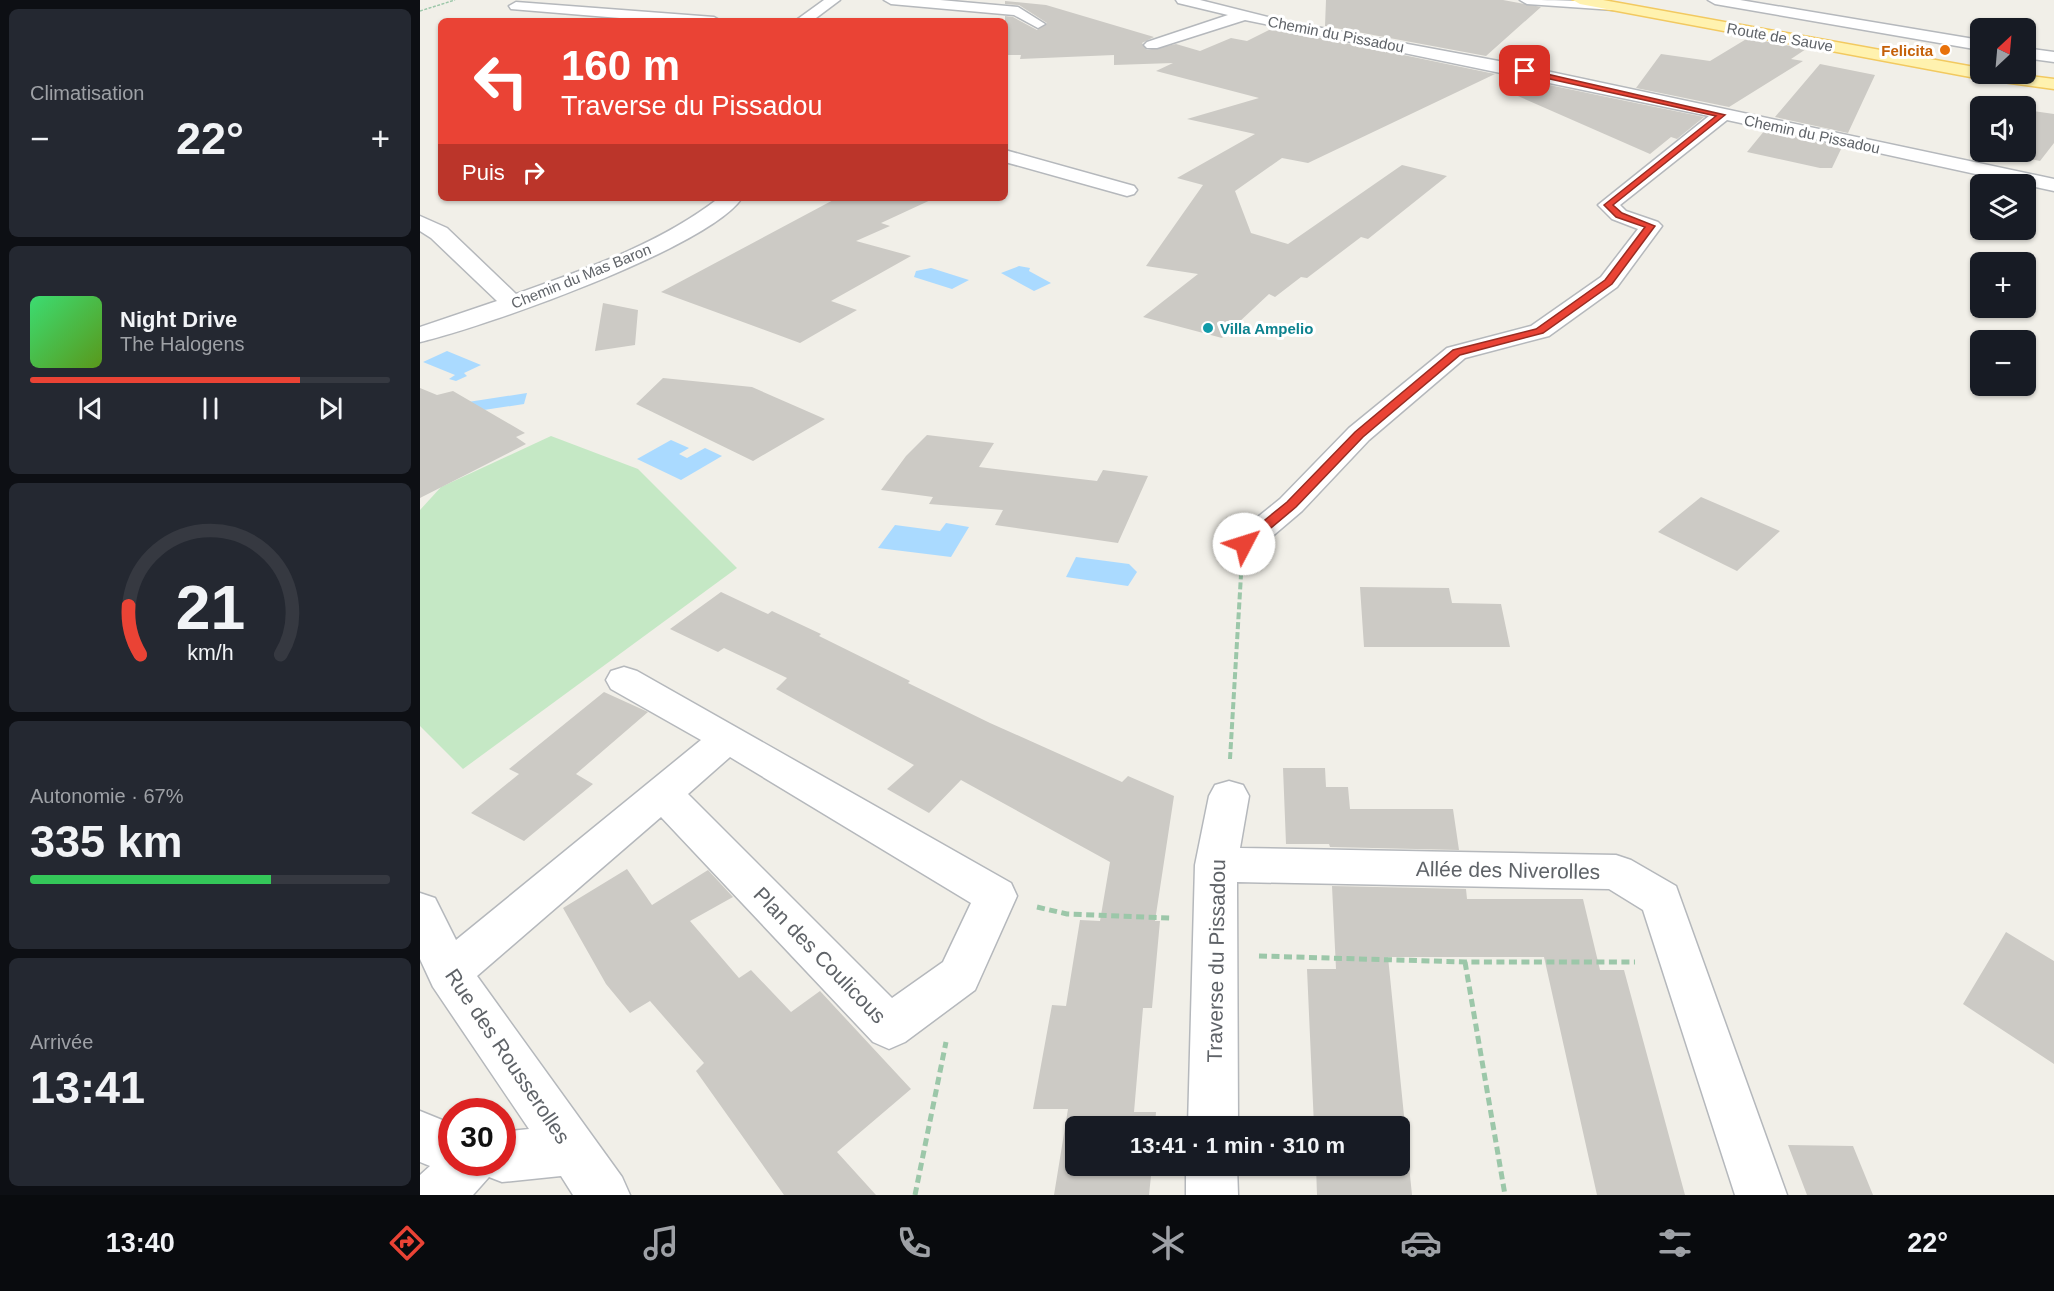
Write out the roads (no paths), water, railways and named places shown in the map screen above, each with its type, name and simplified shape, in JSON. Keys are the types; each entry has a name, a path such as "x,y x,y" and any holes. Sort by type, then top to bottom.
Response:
{"main road":[{"name":"Route de Sauve","path":"1580,0 1970,71"},
{"name":"Route de Sauve","path":"2036,81 2054,84"}],"street":[{"path":"806,18 833,0"},
{"path":"891,0 1018,11 1038,24"},
{"name":"Chemin du Pissadou","path":"1182,0 1244,15 1504,67 2054,185"},
{"path":"1527,0 1614,6"},
{"path":"1715,0 1751,3 1970,43"},
{"path":"516,6 674,18"},
{"path":"1152,45 1244,15"},
{"path":"2036,55 2054,57"},
{"path":"1244,544 1292,505 1359,434 1456,353 1540,331 1609,282 1651,226 1619,215 1608,205 1722,115"},
{"path":"1008,157 1127,190"},
{"path":"1008,174 1088,200"},
{"name":"Chemin du Mas Baron","path":"420,334 513,304 644,253 713,214 728,201"},
{"path":"420,222 439,233 513,304"},
{"path":"449,973 728,738 624,680"},
{"name":"Plan des Coulicous","path":"663,793 889,1027 959,976 996,896 728,738"},
{"name":"Traverse du Pissadou","path":"1213,1116 1216,865 1229,796"},
{"name":"Allée des Niverolles","path":"1216,865 1616,872 1661,898 1761,1195"},
{"name":"Rue des Rousserolles","path":"420,911 449,973 604,1195"},
{"path":"420,1136 438,1144"},
{"path":"516,1156 572,1150"},
{"path":"436,1195 456,1176"},
{"path":"1212,1176 1212,1195"}],"water":[{"path":"1019,266 1030,268 1029,271 1051,283 1034,291 1001,273"},
{"path":"931,268 969,280 952,289 914,277 916,271"},
{"path":"447,351 481,365 464,373 467,376 456,381 449,379 455,375 423,362"},
{"path":"527,393 524,404 464,413 468,402"},
{"path":"671,440 689,448 679,454 687,458 705,448 722,456 681,480 637,459"},
{"path":"946,523 969,527 951,557 878,548 895,525 940,531"},
{"path":"1076,557 1129,564 1137,572 1128,586 1066,577"}],"place":[{"name":"Felicita","path":"1945,50"},
{"name":"Villa Ampelio","path":"1208,328"}]}
